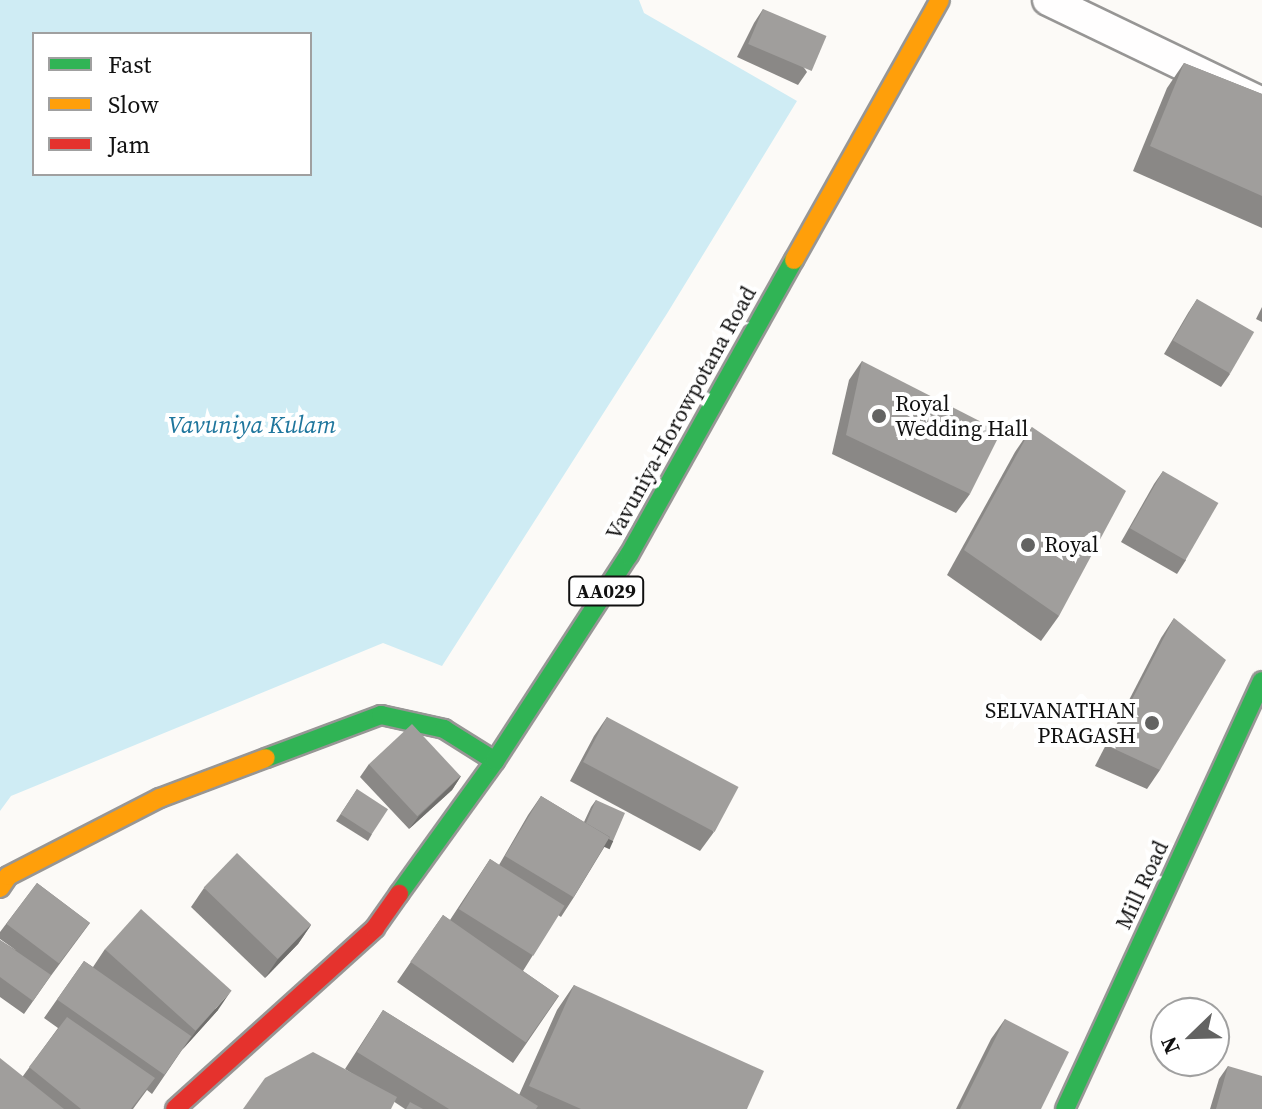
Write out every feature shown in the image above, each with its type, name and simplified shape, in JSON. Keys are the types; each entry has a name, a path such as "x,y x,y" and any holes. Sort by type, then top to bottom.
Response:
{"main road":[{"name":"Vavuniya-Horowpotana Road","path":"175,1109 375,928 495,761 629,555 940,0"},
{"name":"Mill Road","path":"1065,1109 1262,681"},
{"path":"0,888 8,876 160,798 381,715 444,729 495,761"}],"street":[{"path":"1048,0 1262,103"}],"water":[{"name":"Vavuniya Kulam","path":"0,0 639,0 644,13 797,101 668,312 442,666 383,643 11,796 0,811"}],"building":[{"path":"763,9 827,36 812,71 748,44"},
{"path":"1184,63 1262,94 1262,196 1150,146"},
{"path":"1197,299 1254,332 1230,374 1173,341"},
{"name":"Royal Wedding Hall","path":"862,361 1001,432 970,494 846,435"},
{"name":"Royal","path":"1032,427 1126,491 1059,616 964,550"},
{"path":"1163,471 1218,503 1185,560 1130,528"},
{"name":"SELVANATHAN PRAGASH","path":"1174,618 1226,660 1160,770 1108,746"},
{"path":"607,717 739,787 715,832 583,762"},
{"path":"412,724 460,776 417,816 369,764"},
{"path":"357,789 388,809 372,834 341,814"},
{"path":"541,796 610,837 574,897 505,856"},
{"path":"596,800 625,813 613,841 586,823"},
{"path":"237,853 311,925 278,959 204,888"},
{"path":"490,859 565,906 533,956 459,909"},
{"path":"37,883 90,923 59,963 6,924"},
{"path":"141,909 232,991 196,1031 105,949"},
{"path":"443,915 559,996 526,1043 410,962"},
{"path":"0,940 51,975 33,1001 0,977"},
{"path":"84,961 191,1036 164,1075 57,1000"},
{"path":"574,985 764,1071 747,1109 581,1109 529,1086"},
{"path":"383,1010 538,1106 536,1109 449,1109 357,1052"},
{"path":"67,1017 155,1078 131,1109 81,1109 29,1067"},
{"path":"1005,1019 1069,1052 1041,1109 960,1109"},
{"path":"313,1052 397,1097 391,1109 243,1109 265,1078"},
{"path":"0,1058 64,1109 0,1109"},
{"path":"1230,1067 1262,1076 1262,1109 1216,1109 1225,1077 1230,1077"},
{"path":"410,1102 423,1109 406,1109"}],"traffic: fast":[{"path":"399,894 495,761 629,555 794,260"},
{"path":"1065,1109 1262,681"},
{"path":"266,758 381,715 444,729 495,761"}],"traffic: slow":[{"path":"794,260 940,0"},
{"path":"0,888 8,876 160,798 266,758"}],"traffic: jam":[{"path":"175,1109 375,928 399,894"}],"place":[{"name":"Royal Wedding Hall","path":"879,416"},
{"name":"Royal","path":"1028,545"},
{"name":"SELVANATHAN PRAGASH","path":"1152,723"}]}
